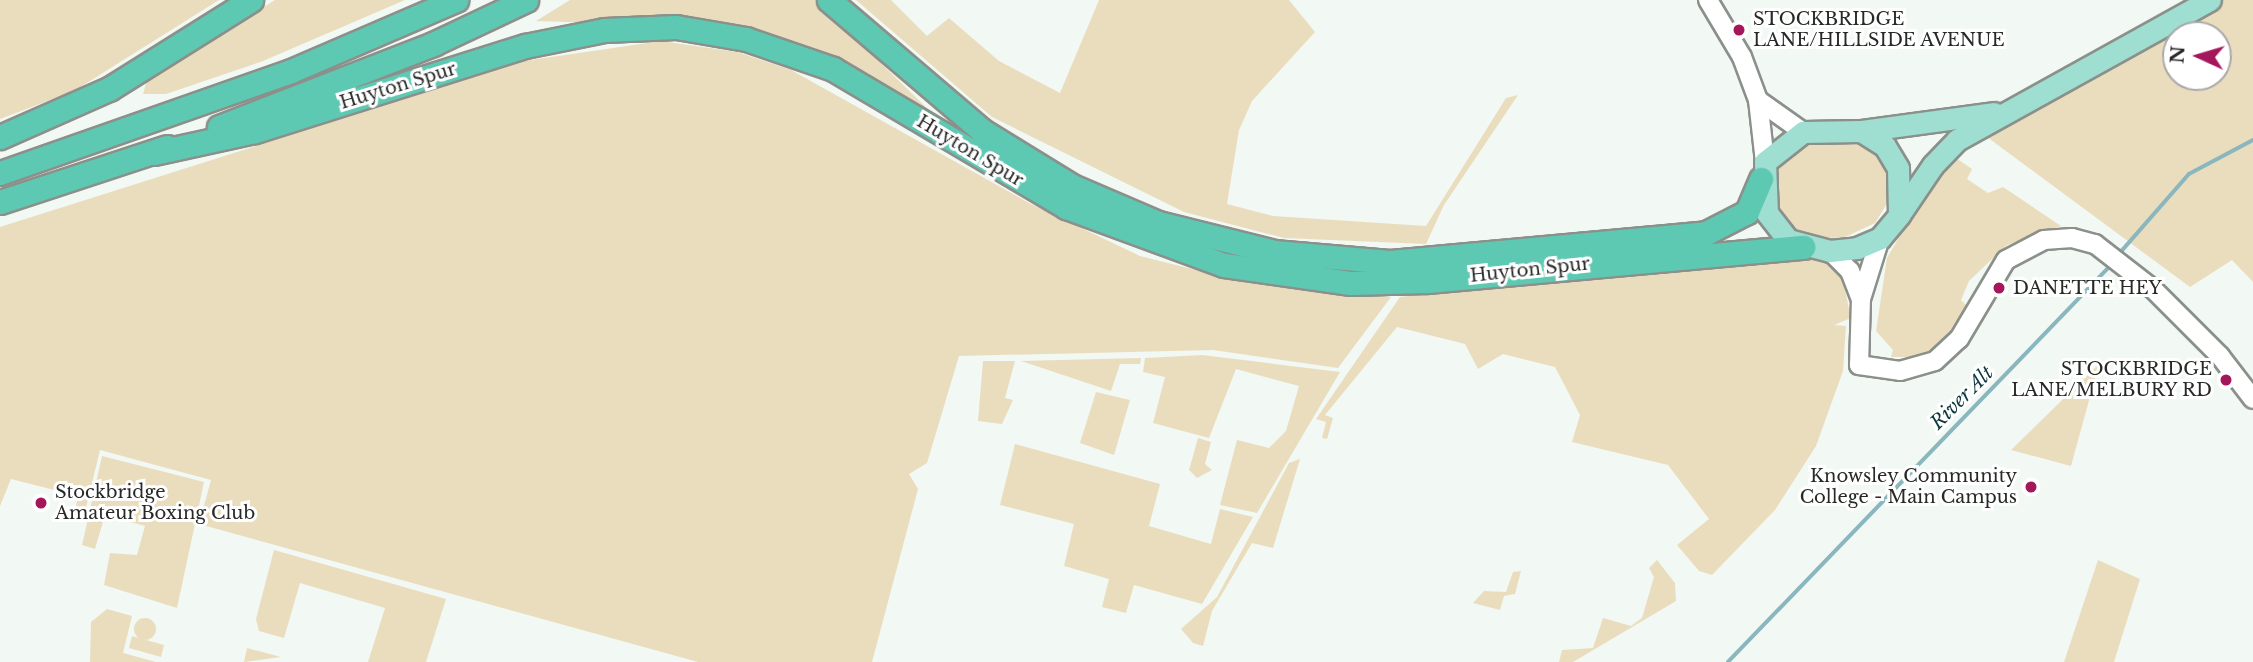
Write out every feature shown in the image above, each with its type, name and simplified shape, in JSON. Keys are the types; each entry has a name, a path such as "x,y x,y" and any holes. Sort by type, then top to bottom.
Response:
{"highway":[{"path":"0,137 109,89 251,0"},
{"path":"0,173 290,71 456,0"},
{"path":"0,202 154,153 433,44 526,0"},
{"name":"Huyton Spur","path":"829,0 981,130 1072,186 1158,223 1274,252 1390,262 1706,233 1747,212 1763,171"},
{"name":"Huyton Spur","path":"154,153 255,131 525,46 604,30 676,27 746,39 833,69 1066,207 1133,237 1224,265 1351,282 1428,281 1803,247"}],"main road":[{"path":"1708,0 1742,57 1758,100 1763,171 1776,228 1803,247 1830,251 1880,238"},
{"path":"2210,0 1957,140 1880,238 1861,299 1859,365 1913,369 1952,348 1998,270 2023,248 2072,238 2116,258 2203,337 2253,399"},
{"path":"1758,100 1803,132 1861,131 2012,110"},
{"path":"1861,131 1885,146 1898,168 1899,215"},
{"path":"1763,171 1803,132"},
{"path":"1830,251 1850,271 1861,299"}],"shaded area":[{"path":"0,0 219,0 74,91 0,119"},
{"path":"275,0 405,0 263,61 166,94 143,94 147,80"},
{"path":"570,0 816,0 935,116 855,69 750,28 536,21"},
{"path":"856,0 891,0 927,36 949,18 999,61 1060,93 1099,0 1289,0 1315,32 1252,101 1239,130 1227,204 1273,216 1426,226 1506,98 1518,95 1444,205 1426,244 1284,238 1184,212 992,117"},
{"path":"2219,0 2253,0 2253,282 2232,260 2190,287 1987,137 2162,34 2162,91 2232,91 2232,21 2183,21"},
{"path":"661,41 737,52 791,70 1031,204 1140,256 1244,282 1391,297 1338,368 1213,350 959,356 927,463 909,474 918,489 872,662 698,662 199,524 211,480 100,450 85,512 75,510 78,496 11,479 0,506 0,227 524,61"},
{"path":"1799,140 1857,140 1875,151 1889,177 1888,202 1875,223 1843,238 1809,237 1786,227 1774,212 1768,175"},
{"path":"1956,158 1972,169 1967,179 1988,193 2003,187 2061,226 2007,245 1969,281 1961,300 1967,306 1940,345 1915,357 1891,357 1893,350 1876,331 1887,258 1924,194"},
{"path":"1753,254 1827,261 1842,276 1851,318 1834,325 1846,326 1843,371 1816,446 1775,510 1712,575 1699,571 1677,545 1709,519 1668,465 1572,442 1580,415 1555,367 1503,354 1478,369 1465,344 1397,327 1325,415 1333,418 1327,439 1322,438 1326,422 1316,419 1400,297"},
{"path":"1202,355 1340,372 1257,513 1220,505 1237,440 1269,448 1286,431 1299,386 1236,369 1209,438 1153,423 1165,377 1143,372 1145,358"},
{"path":"1141,358 1140,364 1120,364 1111,391 1021,361"},
{"path":"983,361 1015,361 1005,398 1013,400 1002,424 978,421"},
{"path":"2099,364 2071,466 2011,450"},
{"path":"1096,392 1130,400 1114,455 1080,443"},
{"path":"1198,438 1211,442 1205,464 1212,470 1197,478 1189,470"},
{"path":"1015,444 1160,484 1149,526 1211,544 1220,509 1253,517 1202,604 1134,585 1126,613 1102,607 1109,579 1064,566 1074,524 1000,505"},
{"path":"102,456 204,482 177,608 104,585 110,553 137,555 145,526 105,515 95,549 82,545"},
{"path":"1300,459 1273,548 1252,543 1212,611 1203,646 1193,643 1181,629 1217,597 1289,463"},
{"path":"274,550 446,599 426,662 368,662 385,608 300,583 284,638 259,631 256,619"},
{"path":"1657,560 1675,583 1676,601 1573,662 1559,662 1562,650 1593,648 1603,618 1631,626 1642,618 1654,577 1649,568"},
{"path":"2098,560 2140,579 2114,662 2064,662"},
{"path":"1521,571 1515,594 1504,596 1500,610 1473,603 1484,591 1506,592 1513,572"},
{"path":"107,609 132,616 123,653 156,662 90,662 91,622"},
{"path":"145,618 155,625 156,629 149,639 145,640 135,633 134,629 141,619"},
{"path":"132,636 164,645 161,657 129,648"},
{"path":"247,648 281,657 244,662"}],"waterway":[{"name":"River Alt","path":"2119,254 2189,174 2253,140"},
{"name":"River Alt","path":"1728,662 2113,263"}],"place":[{"name":"STOCKBRIDGE LANE/HILLSIDE AVENUE","path":"1739,30"},
{"name":"DANETTE HEY","path":"1999,288"},
{"name":"STOCKBRIDGE LANE/MELBURY RD","path":"2226,380"},
{"name":"Knowsley Community College - Main Campus","path":"2031,487"},
{"name":"Stockbridge Amateur Boxing Club","path":"41,503"}]}
